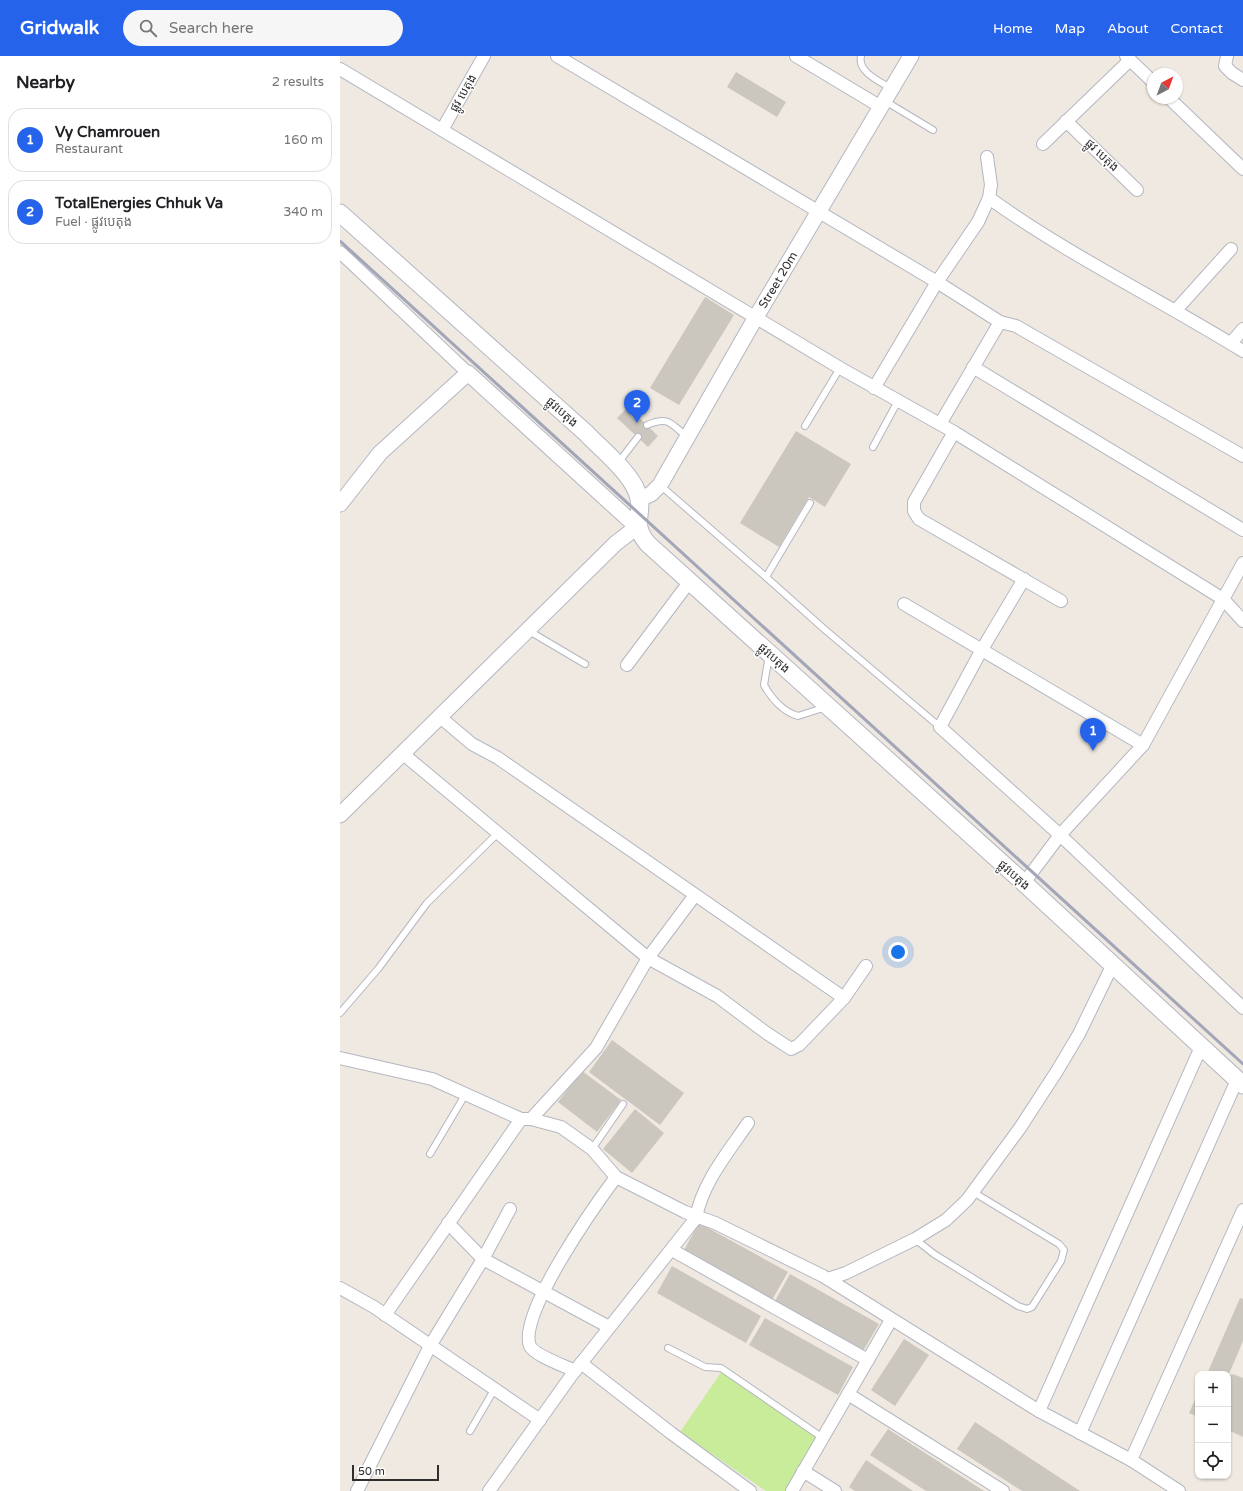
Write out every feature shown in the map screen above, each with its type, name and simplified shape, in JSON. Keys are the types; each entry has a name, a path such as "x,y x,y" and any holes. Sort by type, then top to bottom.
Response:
{"main road":[{"name":"ផ្លូវបេតុង","path":"340,213 586,433 631,482 640,499"},
{"path":"637,527 640,499"},
{"name":"ផ្លូវបេតុង","path":"637,527 641,536 648,544 1024,883 1112,966 1240,1082"}],"street":[{"name":"ផ្លូវ បេតុង","path":"442,130 484,56"},
{"path":"556,56 937,282 1000,322 1016,326 1243,456"},
{"path":"796,56 886,99"},
{"name":"Street 20m","path":"640,499 651,494 660,485 756,317 911,56"},
{"path":"1227,56 1225,66 1232,73 1243,80"},
{"path":"1043,144 1128,58 1147,76"},
{"path":"340,69 840,368 954,432 1223,598 1243,621"},
{"path":"1176,104 1243,169"},
{"name":"ផ្លូវ បេតុង","path":"1066,121 1137,190"},
{"path":"874,388 937,282 978,222 989,198 991,185 987,158"},
{"path":"989,198 1030,228 1176,310 1243,351"},
{"path":"1176,310 1231,249"},
{"path":"340,252 468,373 637,527 616,543 340,815"},
{"path":"940,424 1000,322"},
{"path":"1231,344 1243,329"},
{"path":"973,367 1243,530"},
{"path":"340,504 380,453 468,373"},
{"path":"954,432 914,502 914,511 919,519 1061,602"},
{"path":"1024,883 1060,835 1143,745 1243,563"},
{"path":"1024,579 981,651 940,727 1060,835 1243,1008"},
{"path":"627,664 690,581"},
{"path":"904,604 981,651 1143,745"},
{"path":"440,717 472,744 498,758 576,814 844,998"},
{"path":"402,753 648,958 717,996 791,1050 799,1044 844,998 866,966"},
{"path":"385,1315 448,1223 526,1119 566,1083 596,1048 648,958 695,895"},
{"path":"828,1279 852,1270 915,1239 946,1220 973,1192 1020,1128 1057,1071 1079,1034 1112,966"},
{"path":"1039,1411 1201,1047"},
{"path":"340,1058 432,1079 465,1095 526,1119 561,1127 592,1149 616,1177 696,1218 715,1223 828,1279 891,1320 1039,1411 1131,1460 1179,1491"},
{"path":"1080,1433 1240,1082"},
{"path":"488,1491 578,1367 696,1218 702,1199 713,1176 748,1122"},
{"path":"616,1177 601,1198 542,1292 530,1320 528,1338 530,1347 539,1354 578,1367 750,1491"},
{"path":"357,1491 430,1346 483,1259 510,1209"},
{"path":"1131,1460 1243,1210"},
{"path":"448,1223 483,1259 609,1328"},
{"path":"672,1250 868,1360"},
{"path":"340,1288 345,1297 385,1315 540,1420"},
{"path":"792,1491 891,1320"},
{"path":"848,1394 1003,1491"},
{"path":"804,1471 835,1491"}],"lane":[{"path":"861,56 863,68 872,77 886,99 934,130"},
{"path":"805,426 840,368"},
{"path":"872,448 898,401"},
{"path":"647,425 659,420 666,420 687,437"},
{"path":"616,464 638,437"},
{"path":"660,485 823,628 940,727"},
{"path":"766,577 810,503"},
{"path":"528,631 585,664"},
{"path":"770,654 764,685 771,697 786,710 798,716 828,706"},
{"path":"340,1013 378,968 428,903 498,833"},
{"path":"430,1154 465,1095"},
{"path":"592,1149 623,1104"},
{"path":"915,1239 934,1254 1018,1306 1027,1309 1032,1307 1061,1261 1064,1250 1059,1244 973,1192"},
{"path":"668,1348 705,1367 721,1368 822,1438"},
{"path":"470,1431 494,1390"}],"green space":[{"path":"722,1371 820,1439 785,1491 766,1491 680,1432"}],"building":[{"path":"736,72 786,102 777,117 727,87"},
{"path":"705,297 734,315 679,405 650,388"},
{"path":"628,407 658,436 648,447 617,418"},
{"path":"796,431 851,464 825,507 809,497 779,547 740,523"},
{"path":"612,1040 684,1093 660,1125 589,1072"},
{"path":"582,1071 621,1100 597,1132 558,1102"},
{"path":"635,1109 664,1133 632,1173 603,1149"},
{"path":"699,1223 788,1272 772,1300 684,1250"},
{"path":"672,1266 761,1316 746,1343 657,1293"},
{"path":"790,1274 879,1324 863,1351 775,1301"},
{"path":"1240,1298 1243,1299 1243,1341 1230,1371 1208,1371"},
{"path":"765,1318 853,1367 838,1395 749,1345"},
{"path":"904,1339 929,1355 895,1406 871,1390"},
{"path":"1233,1374 1243,1378 1243,1437 1231,1431 1231,1375"},
{"path":"1195,1400 1195,1416 1189,1413"},
{"path":"975,1422 1080,1491 1022,1491 957,1449"},
{"path":"888,1429 984,1491 926,1491 870,1455"},
{"path":"866,1460 913,1491 855,1491 849,1487"}],"railway":[{"path":"340,241 1243,1064"}],"place":[{"name":"TotalEnergies Chhuk Va","path":"637,423"},
{"name":"Vy Chamrouen","path":"1093,751"}]}
